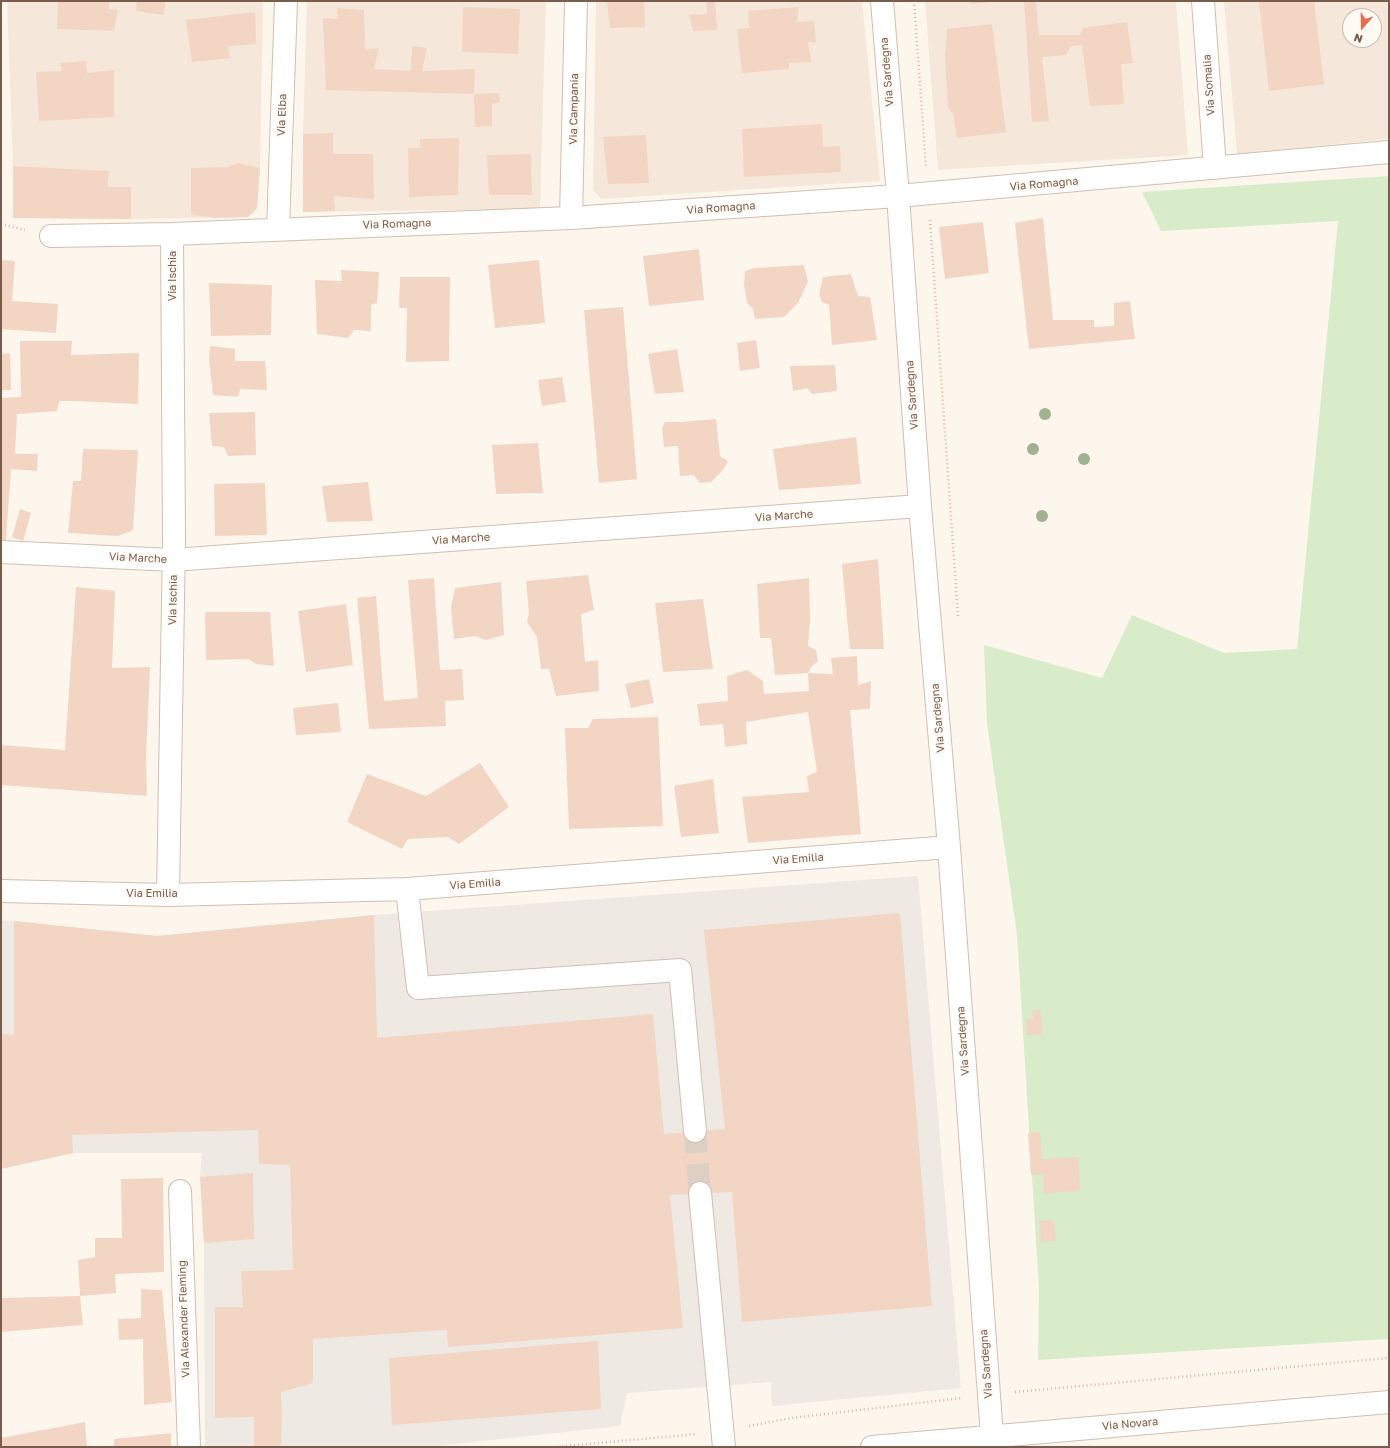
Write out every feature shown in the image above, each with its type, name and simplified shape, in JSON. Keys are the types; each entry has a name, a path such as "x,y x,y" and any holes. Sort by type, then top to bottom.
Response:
{"street":[{"name":"Via Elba","path":"278,229 286,1"},
{"name":"Via Campania","path":"571,218 576,1"},
{"name":"Via Sardegna","path":"882,1 898,196 920,506 949,847 992,1436"},
{"name":"Via Somalia","path":"1203,1 1215,168"},
{"name":"Via Romagna","path":"51,236 172,234 571,218 928,194 1389,152"},
{"name":"Via Ischia","path":"168,894 173,560 172,234"},
{"name":"Via Marche","path":"1,552 173,560 920,506"},
{"name":"Via Emilia","path":"1,891 168,894 407,890 949,847"},
{"path":"407,890 418,988 680,970 695,1131"},
{"name":"Via Alexander Fleming","path":"180,1191 189,1447"},
{"path":"700,1193 724,1447"},
{"name":"Via Novara","path":"872,1447 1389,1402"}],"path":[{"path":"914,1 928,194"}],"shaded area":[{"path":"7,1 263,1 260,168 257,208 248,217 131,219 13,218 13,166"},
{"path":"307,1 546,1 540,209 303,212 303,134"},
{"path":"596,1 862,1 880,181 601,199 593,190"},
{"path":"925,1 1176,1 1188,155 938,170"},
{"path":"1224,1 1389,1 1389,139 1237,154"},
{"path":"918,876 961,1388 772,1406 771,1382 627,1393 620,1426 428,1447 205,1447 204,1243 200,1177 202,1153 73,1153 1,1169 1,920 157,936 374,915"}],"green space":[{"path":"1389,176 1389,1339 1038,1360 1039,1289 1017,935 987,723 984,645 1102,678 1132,615 1224,653 1297,649 1338,221 1161,231 1142,192"}],"building":[{"path":"58,1 110,1 109,9 118,10 114,31 57,29"},
{"path":"137,1 165,1 164,15 136,11"},
{"path":"607,1 644,1 645,27 610,28"},
{"path":"706,1 715,1 717,30 693,31 689,15 707,14"},
{"path":"970,1 992,1 992,2 970,4"},
{"path":"1024,1 1036,1 1039,35 1080,35 1083,28 1127,22 1133,63 1121,64 1124,104 1090,106 1082,45 1071,46 1066,55 1042,57 1049,121 1032,122"},
{"path":"1259,1 1314,1 1324,84 1269,91"},
{"path":"463,7 520,9 518,54 462,52"},
{"path":"799,7 797,22 814,21 816,43 808,42 811,62 789,63 789,69 742,73 737,29 749,28 748,11"},
{"path":"337,8 364,10 365,50 379,48 374,69 411,71 412,46 427,48 422,71 475,69 474,94 326,90 323,18 338,19"},
{"path":"255,12 256,44 228,46 230,58 192,62 186,20"},
{"path":"992,24 1006,132 957,138 953,113 948,108 945,57 947,29"},
{"path":"86,61 87,73 114,70 114,117 39,121 36,72 62,71 60,63"},
{"path":"499,93 500,102 492,104 492,126 475,127 474,94"},
{"path":"822,124 823,147 840,146 841,172 744,177 742,129"},
{"path":"333,133 333,154 373,154 374,199 334,196 335,211 303,212 303,134"},
{"path":"646,135 649,183 608,184 603,137"},
{"path":"459,138 458,195 409,197 408,148 420,148 420,139"},
{"path":"531,154 532,195 489,195 487,155"},
{"path":"238,163 260,168 257,208 248,217 216,218 191,215 191,168 228,167"},
{"path":"13,166 109,171 107,187 131,187 131,219 13,218"},
{"path":"1043,218 1053,320 1094,320 1094,327 1114,326 1114,303 1130,301 1135,339 1029,349 1015,223"},
{"path":"983,222 989,273 945,279 939,227"},
{"path":"699,249 704,300 649,306 643,256"},
{"path":"1,260 15,261 12,301 58,304 56,333 1,329"},
{"path":"539,260 545,323 495,328 488,265"},
{"path":"804,265 808,282 798,303 784,317 755,319 753,309 747,303 744,285 745,271 755,268"},
{"path":"341,270 379,272 377,303 371,305 371,331 354,330 348,338 317,334 315,280 342,281"},
{"path":"851,274 858,296 870,297 877,340 832,345 829,305 822,302 819,294 823,277"},
{"path":"400,277 450,277 449,361 406,362 407,308 399,308"},
{"path":"209,283 272,285 271,335 211,336"},
{"path":"623,307 637,479 599,483 584,310"},
{"path":"756,340 760,368 740,371 737,343"},
{"path":"20,341 72,341 71,355 139,353 138,404 59,401 57,411 17,414 15,454 38,454 37,471 11,469 6,540 1,540 1,398 21,397"},
{"path":"210,346 235,349 235,361 265,361 267,390 240,389 238,397 213,395 209,360"},
{"path":"677,349 684,392 655,394 648,354"},
{"path":"10,353 11,390 1,390 1,354"},
{"path":"835,365 837,391 812,394 807,388 793,391 790,366"},
{"path":"562,377 566,402 542,406 538,380"},
{"path":"255,412 256,455 228,456 224,447 212,446 209,413"},
{"path":"716,419 720,456 728,461 723,470 711,482 700,483 694,475 680,476 678,446 664,447 662,428 665,422"},
{"path":"856,437 861,484 779,490 773,449"},
{"path":"538,443 543,493 496,494 492,445"},
{"path":"83,449 138,450 133,530 118,536 68,533 73,481 81,481"},
{"path":"368,482 373,521 327,522 322,486"},
{"path":"265,483 267,535 215,536 214,484"},
{"path":"20,509 31,513 23,541 12,537"},
{"path":"878,559 884,649 850,649 842,564"},
{"path":"588,575 594,610 581,614 585,662 598,660 599,691 556,696 549,669 541,669 537,637 527,622 529,612 526,581"},
{"path":"434,578 440,670 462,669 464,700 445,701 446,726 369,729 357,598 376,596 384,701 418,698 408,580"},
{"path":"809,578 810,620 808,646 816,650 818,661 811,667 808,673 775,675 771,638 760,638 757,584"},
{"path":"501,582 504,635 486,640 475,636 454,639 451,607 455,588"},
{"path":"76,587 115,591 112,668 150,667 146,757 147,796 1,785 1,745 65,750"},
{"path":"703,599 713,669 663,672 655,603"},
{"path":"346,604 353,665 306,672 298,611"},
{"path":"205,612 270,612 274,666 256,664 248,659 206,660"},
{"path":"857,656 858,685 871,681 870,709 850,710 861,834 748,843 742,797 809,792 807,776 817,772 808,712 746,722 747,744 725,747 723,724 700,726 697,704 728,701 727,676 747,670 763,681 764,694 809,691 808,673 833,674 831,658"},
{"path":"649,679 654,703 631,708 625,684"},
{"path":"338,703 341,732 296,735 293,708"},
{"path":"658,717 663,826 569,829 565,728 588,728 593,719"},
{"path":"480,763 509,807 459,844 448,837 408,839 402,849 347,822 367,774 426,796"},
{"path":"713,779 719,833 681,837 674,786"},
{"path":"900,913 932,1306 742,1322 732,1192 670,1195 683,1328 448,1347 447,1330 313,1339 313,1383 281,1392 281,1447 254,1447 254,1417 215,1418 215,1307 243,1307 241,1271 293,1270 290,1165 259,1164 258,1130 72,1135 73,1153 1,1169 1,1034 14,1035 14,921 157,936 374,915 377,1038 653,1014 664,1134 725,1129 704,930"},
{"path":"1032,1010 1040,1010 1043,1034 1027,1035 1026,1019 1033,1019"},
{"path":"1040,1132 1042,1159 1078,1157 1080,1191 1044,1193 1043,1174 1031,1175 1028,1133"},
{"path":"253,1173 254,1239 204,1243 200,1177"},
{"path":"163,1178 164,1272 115,1274 116,1293 80,1296 78,1260 95,1257 95,1238 122,1238 121,1179"},
{"path":"1054,1220 1056,1241 1041,1242 1039,1221"},
{"path":"141,1289 162,1290 172,1402 144,1405 143,1339 119,1340 118,1319 141,1318"},
{"path":"80,1296 83,1325 1,1332 1,1298"},
{"path":"598,1341 601,1409 392,1425 389,1358"},
{"path":"85,1422 87,1447 1,1447 1,1438"},
{"path":"171,1433 171,1447 114,1447 114,1439"}],"tunnel":[{"path":"695,1131 700,1193"}]}
